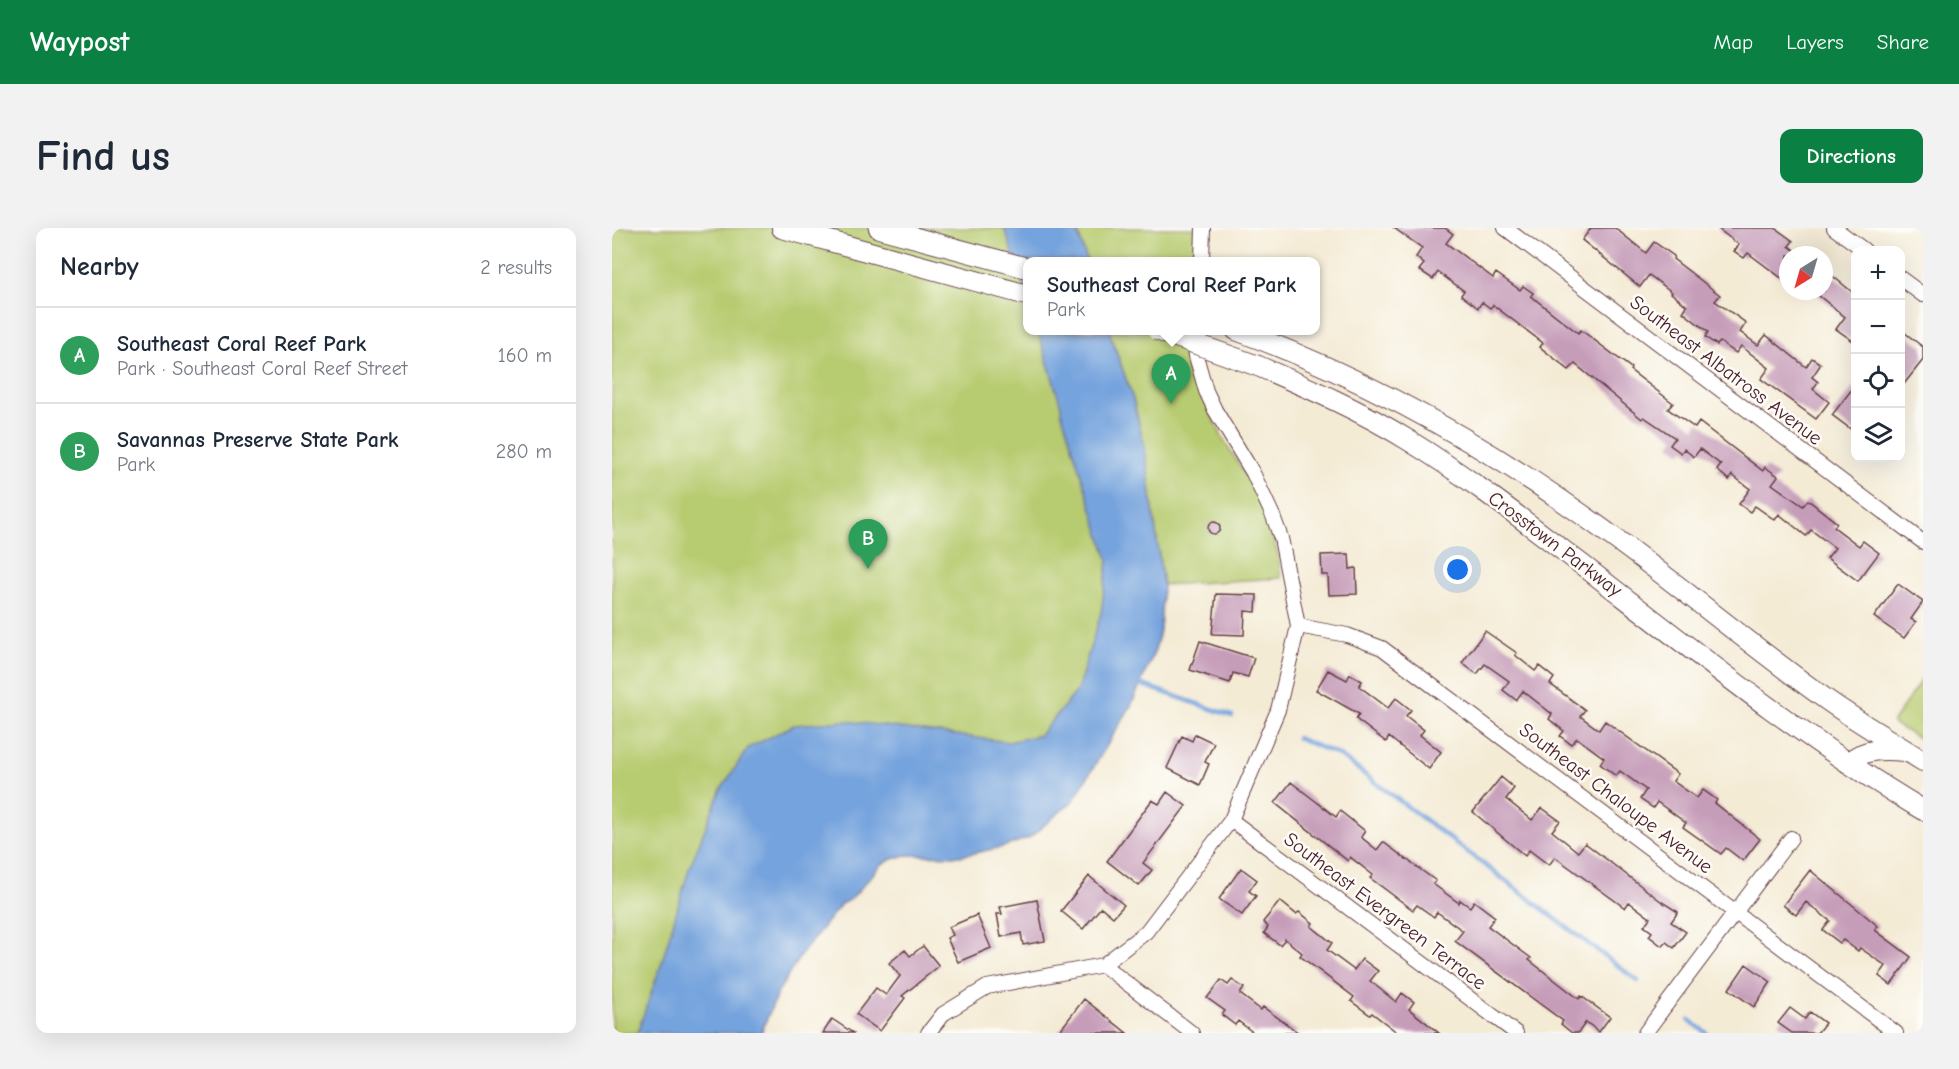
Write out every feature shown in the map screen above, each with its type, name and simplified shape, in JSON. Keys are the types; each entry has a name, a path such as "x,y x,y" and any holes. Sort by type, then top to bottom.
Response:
{"main road":[{"path":"782,228 1023,294"},
{"path":"879,228 1023,267"},
{"name":"Crosstown Parkway","path":"1171,335 1258,366 1352,408 1438,459 1503,503 1782,718 1923,810"},
{"name":"Crosstown Parkway","path":"1249,335 1398,402 1519,473 1598,527 1827,700 1915,756"},
{"path":"1848,763 1856,756 1868,751 1887,750 1915,756"}],"street":[{"path":"1202,257 1203,228"},
{"name":"Southeast Albatross Avenue","path":"1505,228 1923,542"},
{"path":"1834,228 1859,246"},
{"path":"1905,282 1923,295"},
{"path":"928,1033 943,1014 987,987 1103,965 1146,932 1231,820 1278,710 1298,626 1281,538 1274,516 1253,473 1206,391 1196,356 1194,335"},
{"name":"Southeast Chaloupe Avenue","path":"1298,626 1347,635 1383,648 1896,1033"},
{"name":"Southeast Evergreen Terrace","path":"1231,820 1516,1033"},
{"path":"1645,1033 1791,838"},
{"path":"1103,965 1192,1033"}],"green space":[{"path":"612,228 1040,228 1029,257 1023,257 1023,335 1070,335 1131,636 1073,743 895,794 717,1033 612,1033"},
{"path":"1197,228 1198,245 1196,257 1086,257 1077,229"},
{"path":"1110,335 1191,335 1203,396 1222,437 1259,497 1278,554 1281,578 1163,585 1145,449 1133,399"},
{"path":"1923,677 1923,741 1892,723"}],"water":[{"path":"1004,228 1076,228 1086,257 1023,257 1023,283"},
{"path":"1039,335 1110,335 1133,399 1145,449 1163,585 1160,631 1155,650 1131,706 1073,801 1029,838 1003,847 960,856 906,855 882,864 851,899 841,904 800,956 778,992 761,1033 637,1033 660,968 689,869 720,791 748,748 794,725 846,721 1009,742 1040,735 1077,691 1101,613 1108,560"}],"building":[{"path":"1394,228 1445,228 1453,234 1446,243 1493,278 1496,273 1520,290 1523,286 1533,293 1531,296 1578,333 1581,330 1673,403 1668,409 1695,428 1699,422 1763,471 1765,467 1778,476 1772,484 1803,506 1808,500 1837,523 1834,527 1859,546 1863,541 1879,553 1858,581 1827,558 1835,548 1811,530 1806,536 1779,514 1775,520 1755,506 1750,512 1739,504 1750,489 1732,475 1729,480 1717,470 1721,465 1700,449 1694,457 1684,449 1681,453 1670,445 1675,438 1644,417 1642,419 1575,364 1569,370 1540,347 1543,343 1493,305 1490,308 1482,302 1478,308 1461,295 1464,291 1438,272 1433,279 1419,270 1424,264 1416,257 1422,248"},
{"path":"1591,228 1615,228 1646,253 1654,242 1720,295 1715,301 1746,323 1740,332 1758,345 1766,335 1806,367 1812,358 1821,364 1812,377 1818,382 1813,389 1829,402 1816,419 1761,379 1769,368 1741,346 1736,353 1720,342 1717,345 1705,337 1708,332 1683,312 1687,306 1672,292 1649,275 1640,287 1582,240"},
{"path":"1717,228 1775,228 1793,241 1789,246 1779,246 1779,276 1748,253 1744,258 1734,251 1739,245"},
{"path":"1833,276 1851,291 1851,340 1836,329 1845,317 1824,300 1833,300"},
{"path":"1905,333 1923,347 1923,360 1905,383"},
{"path":"1851,390 1851,429 1832,415"},
{"path":"1216,522 1220,528 1216,534 1212,534 1208,526"},
{"path":"1349,554 1350,569 1356,568 1357,594 1329,595 1328,575 1322,575 1321,555"},
{"path":"1898,584 1923,602 1911,619 1916,622 1904,638 1874,617"},
{"path":"1216,594 1257,595 1256,612 1245,611 1244,635 1212,634"},
{"path":"1485,631 1517,653 1515,655 1535,671 1539,666 1554,678 1550,684 1585,710 1580,716 1599,730 1605,721 1678,774 1673,781 1697,798 1703,790 1717,800 1715,803 1760,839 1743,861 1726,848 1721,854 1683,827 1686,823 1657,802 1653,808 1640,799 1646,790 1620,771 1616,776 1600,764 1604,758 1577,738 1571,744 1560,736 1564,731 1549,719 1552,714 1523,691 1516,700 1503,690 1509,681 1485,664 1477,674 1462,663"},
{"path":"1200,641 1254,658 1248,677 1233,673 1230,683 1190,670"},
{"path":"1328,670 1347,680 1350,674 1362,681 1359,686 1388,708 1396,698 1411,710 1406,716 1424,730 1420,735 1441,752 1429,769 1389,737 1386,742 1356,719 1359,714 1316,690"},
{"path":"1195,734 1214,743 1205,762 1209,764 1200,785 1167,768 1182,736 1192,741"},
{"path":"1501,777 1514,788 1506,799 1532,820 1542,808 1560,821 1552,831 1578,852 1585,843 1678,912 1671,922 1686,932 1674,948 1666,942 1662,946 1649,936 1652,932 1644,926 1650,918 1629,902 1625,908 1555,857 1549,865 1529,850 1525,856 1473,812"},
{"path":"1291,782 1336,817 1340,811 1365,831 1361,837 1377,850 1383,842 1436,881 1433,884 1459,903 1460,900 1470,907 1474,901 1495,917 1488,926 1531,958 1529,960 1579,999 1581,996 1610,1017 1599,1032 1586,1022 1578,1033 1572,1033 1561,1024 1563,1021 1455,941 1463,931 1437,912 1434,917 1417,905 1413,910 1370,878 1373,875 1350,857 1348,861 1275,803"},
{"path":"1167,792 1186,806 1143,863 1152,870 1139,886 1107,861 1152,800 1159,804"},
{"path":"1241,868 1257,880 1249,891 1256,896 1242,915 1219,899"},
{"path":"1810,870 1878,926 1875,930 1911,957 1891,985 1879,976 1886,966 1860,948 1858,951 1843,940 1840,943 1823,930 1830,921 1806,902 1796,915 1783,905"},
{"path":"1089,876 1124,905 1113,917 1101,907 1083,929 1061,911"},
{"path":"1037,900 1045,941 1023,945 1021,933 1001,937 997,914 1002,914 1000,907"},
{"path":"1280,901 1296,914 1299,912 1313,923 1311,926 1332,943 1327,950 1354,970 1362,959 1378,971 1370,981 1396,1002 1402,993 1414,1002 1409,1009 1439,1033 1398,1033 1372,1013 1370,1015 1351,1001 1354,997 1300,956 1302,953 1285,939 1280,945 1264,933 1268,927 1263,922"},
{"path":"977,915 991,948 958,962 947,938 953,935 949,927"},
{"path":"923,946 939,966 902,996 905,998 880,1031 856,1014 876,988 886,995 900,976 889,963 905,950 910,956"},
{"path":"1746,964 1771,982 1754,1007 1729,989"},
{"path":"1221,980 1228,985 1232,980 1244,988 1240,994 1261,1010 1263,1007 1299,1033 1254,1033 1238,1021 1235,1025 1222,1015 1225,1011 1207,998"},
{"path":"1084,999 1127,1033 1058,1033"},
{"path":"1790,1008 1805,1019 1810,1012 1825,1023 1817,1033 1792,1033 1778,1023"},
{"path":"832,1019 853,1033 823,1033"}],"waterway":[{"path":"1140,684 1232,716"},
{"path":"1297,738 1339,755 1638,981"},
{"path":"1689,1020 1707,1033"}],"place":[{"name":"Southeast Coral Reef Park","path":"1171,404"},
{"name":"Savannas Preserve State Park","path":"868,569"}]}
